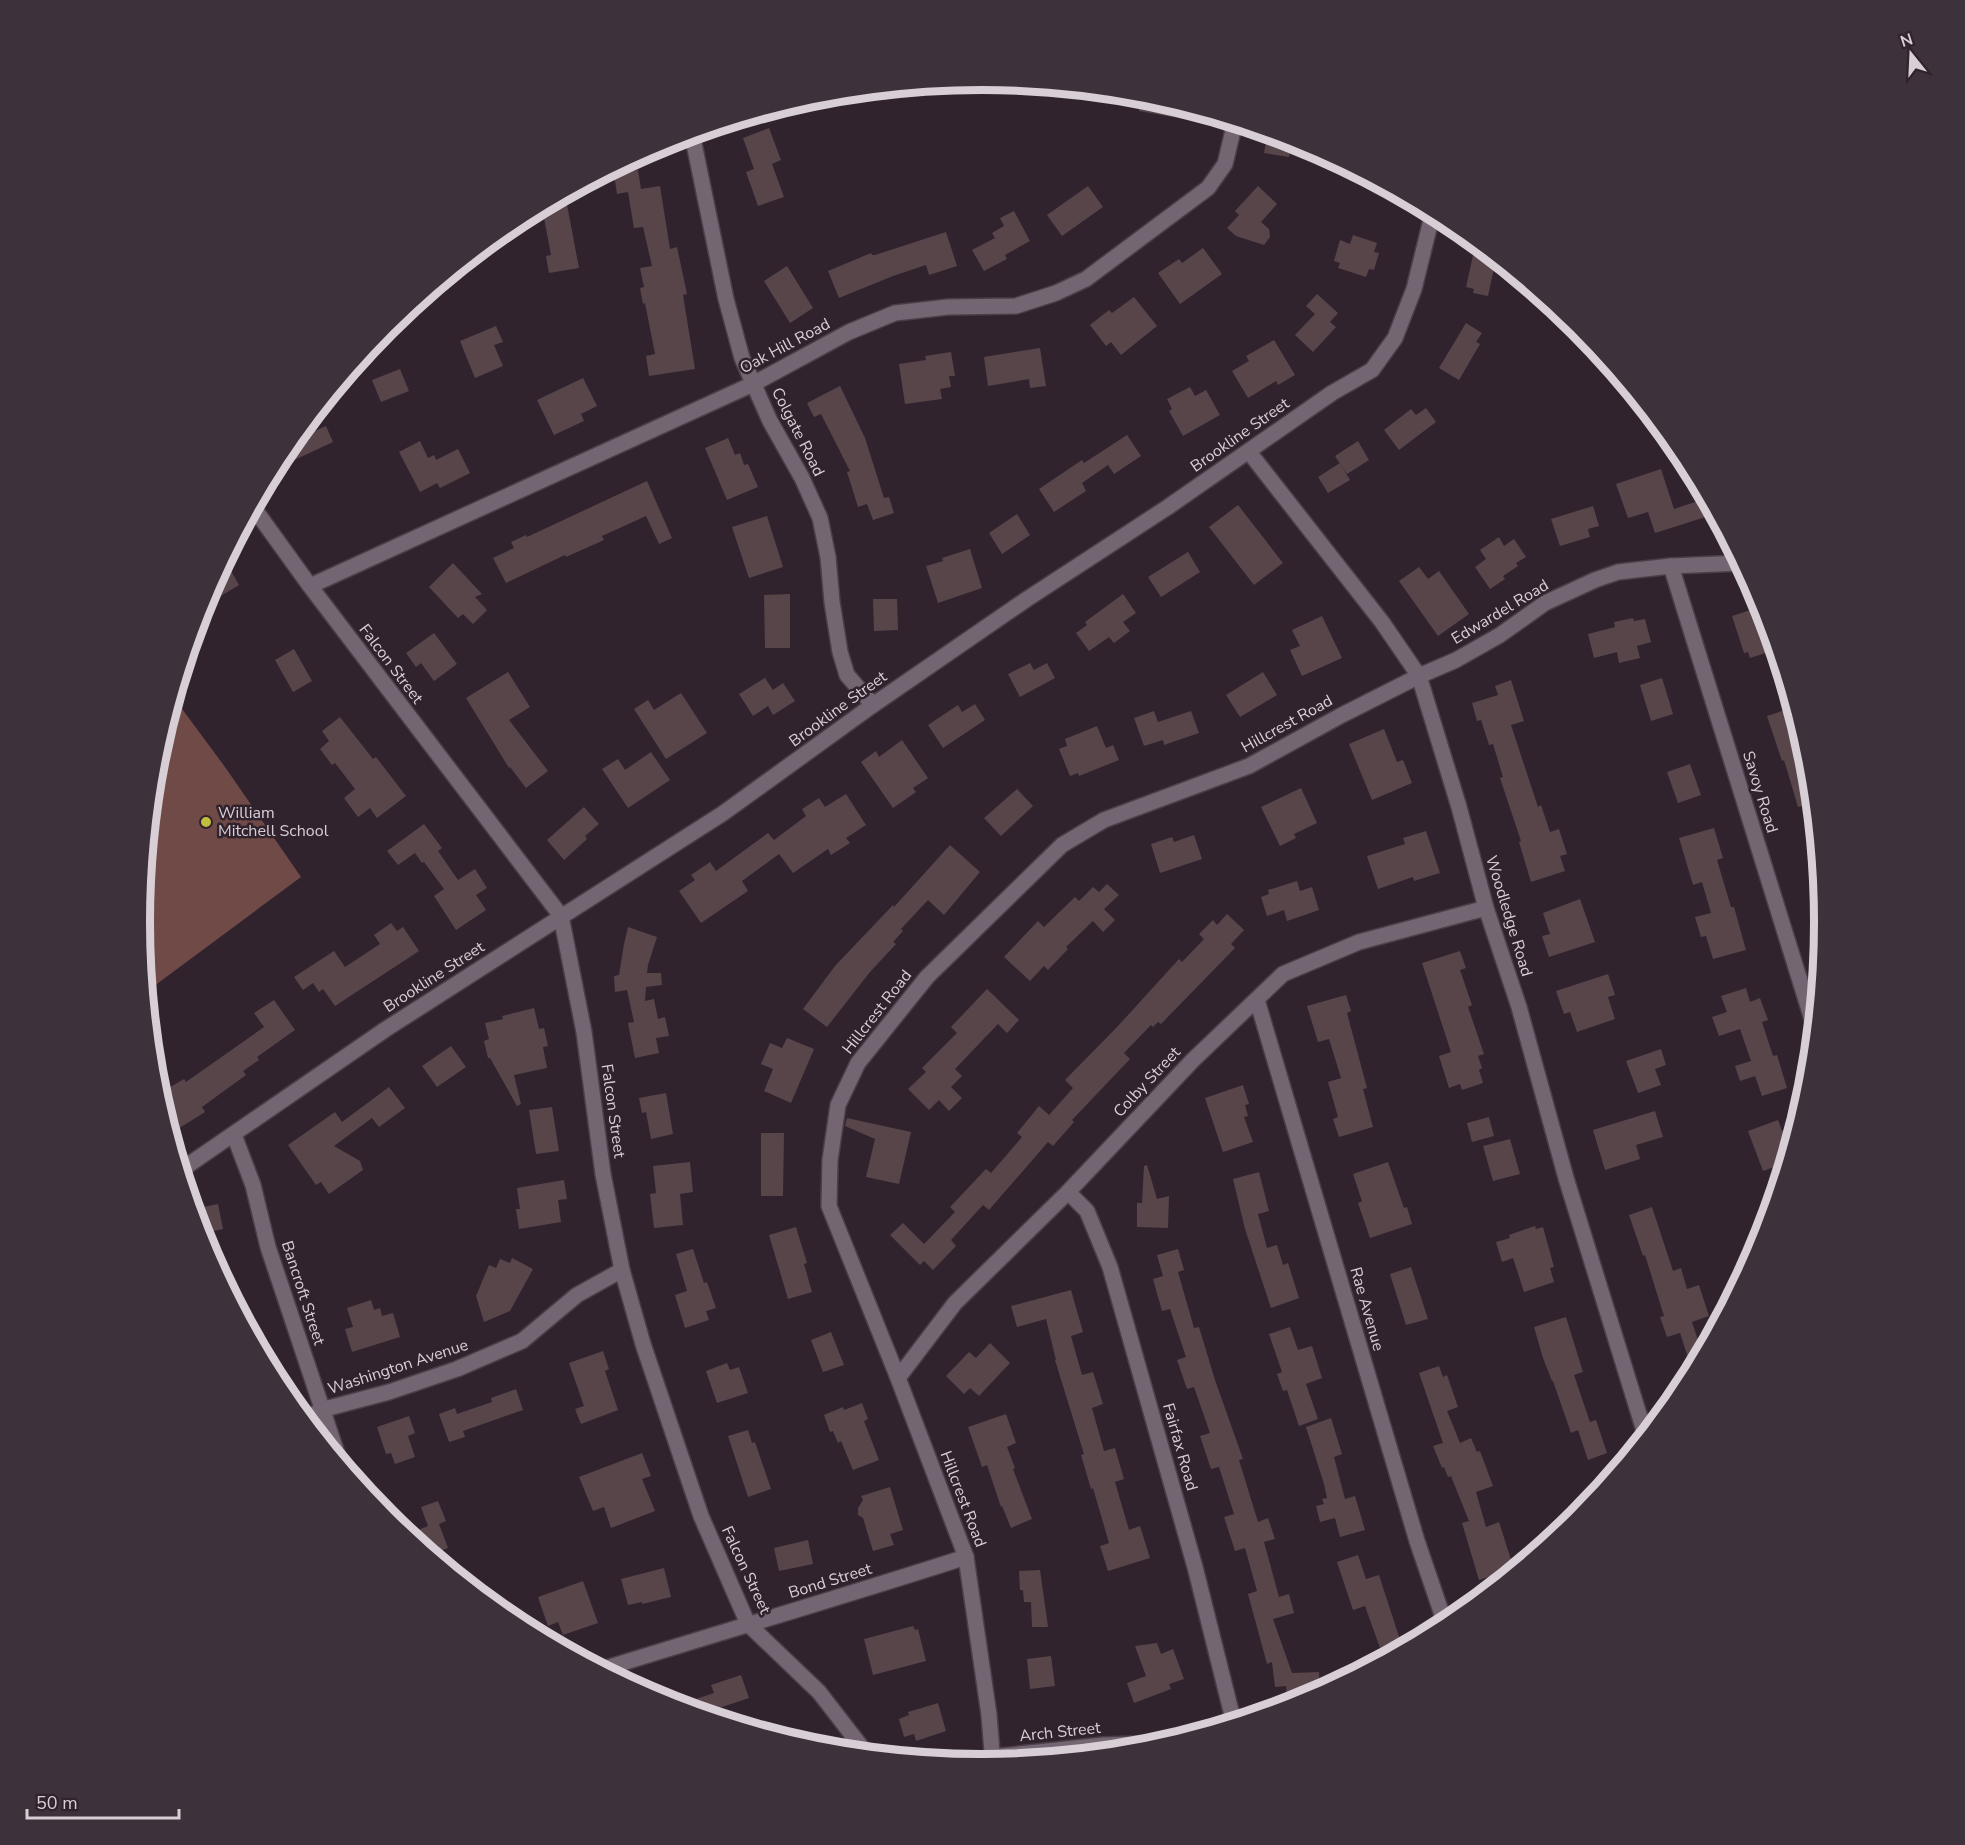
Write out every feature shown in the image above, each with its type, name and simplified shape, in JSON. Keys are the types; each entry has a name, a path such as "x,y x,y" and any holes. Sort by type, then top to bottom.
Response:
{"street":[{"name":"Oak Hill Road","path":"310,586 753,384 849,332 895,313 948,307 1016,306 1056,293 1086,279 1208,188 1225,164 1234,129"},
{"name":"Colgate Road","path":"694,142 726,298 742,358 770,421 802,478 820,518 828,557 840,652 847,675 873,705"},
{"name":"Brookline Street","path":"187,1166 386,1029 722,814 1027,598 1249,452 1332,393 1372,370 1395,338 1399,328 1414,289 1431,221"},
{"name":"Woodledge Road","path":"1249,452 1382,622 1419,676 1459,807 1486,908 1519,1007 1566,1178 1643,1428"},
{"name":"Falcon Street","path":"258,514 310,586 561,916 584,1032 603,1174 622,1270 643,1344 701,1516 748,1623 819,1692 861,1746"},
{"name":"Edwardel Road","path":"1419,676 1456,660 1500,635 1545,603 1595,580 1618,572 1671,566 1733,563"},
{"name":"Savoy Road","path":"1671,566 1810,1012"},
{"name":"Hillcrest Road","path":"992,1755 989,1715 966,1557 829,1206 830,1160 838,1105 858,1063 927,977 1062,845 1104,820 1249,766 1419,676"},
{"name":"Colby Street","path":"898,1378 955,1303 1068,1192 1193,1060 1283,974 1359,942 1486,908"},
{"name":"Rae Avenue","path":"1257,1000 1417,1541 1443,1616"},
{"name":"Bancroft Street","path":"234,1135 253,1185 268,1247 333,1442"},
{"name":"Fairfax Road","path":"1068,1192 1087,1211 1110,1267 1195,1567 1232,1716"},
{"name":"Washington Avenue","path":"312,1416 321,1410 389,1392 457,1369 522,1341 577,1295 622,1270"},
{"name":"Bond Street","path":"610,1667 966,1557"},
{"name":"Arch Street","path":"1066,1750 1110,1745"}],"shaded area":[{"name":"William Mitchell School","path":"179,704 225,767 301,877 153,987 150,922 152,868 157,814"}],"building":[{"path":"1140,105 1190,116 1189,120 1139,111"},
{"path":"769,128 781,160 772,164 784,197 758,206 746,172 754,169 743,138"},
{"path":"1266,140 1290,149 1289,157 1264,153"},
{"path":"638,170 641,189 660,186 670,249 677,247 687,294 683,295 695,369 649,376 646,356 655,354 640,288 644,287 640,268 652,266 643,227 634,228 628,192 617,194 614,176"},
{"path":"1088,186 1103,207 1062,236 1047,215"},
{"path":"1258,186 1277,204 1261,222 1269,229 1270,237 1264,245 1236,236 1227,228 1239,215 1235,211"},
{"path":"566,202 579,268 549,273 546,256 551,255 544,218 547,218 546,214"},
{"path":"1014,211 1030,241 1005,255 1007,259 984,271 972,250 995,238 992,233 1004,226 1000,218"},
{"path":"946,232 957,266 929,275 926,265 839,298 828,271 871,253 875,255"},
{"path":"1353,235 1377,243 1374,252 1379,253 1374,270 1369,269 1366,277 1338,268 1340,263 1334,261 1340,240 1350,244"},
{"path":"1203,248 1222,274 1180,304 1158,273 1179,259 1182,263"},
{"path":"1474,251 1494,266 1488,296 1473,293 1474,289 1466,287"},
{"path":"787,266 813,308 790,323 764,281"},
{"path":"1317,294 1338,313 1330,322 1336,327 1313,352 1295,335 1315,314 1306,306"},
{"path":"1134,297 1157,326 1121,355 1111,342 1106,346 1090,325 1109,310 1112,313"},
{"path":"1466,323 1482,333 1476,342 1480,344 1459,380 1439,368"},
{"path":"496,326 503,342 494,345 503,366 475,378 460,341"},
{"path":"1274,340 1295,375 1278,385 1276,381 1248,398 1232,371 1249,361 1246,356"},
{"path":"1040,348 1046,386 1030,388 1029,379 988,386 984,357"},
{"path":"951,352 955,376 949,376 951,387 940,389 942,399 905,404 899,364 926,360 925,356"},
{"path":"400,369 409,391 381,402 372,380"},
{"path":"583,378 597,406 581,414 584,421 554,435 537,400"},
{"path":"840,386 865,438 884,498 889,497 894,513 873,520 867,504 858,507 847,472 850,471 821,414 814,417 807,403"},
{"path":"1190,387 1195,396 1206,390 1220,415 1183,436 1169,411 1172,409 1167,399"},
{"path":"1426,408 1436,422 1399,450 1384,430 1411,409 1416,415"},
{"path":"326,426 333,442 288,463 290,460 309,434"},
{"path":"1127,435 1141,456 1114,474 1108,465 1082,483 1086,491 1054,512 1039,489 1082,460 1084,463"},
{"path":"728,438 735,455 740,453 744,465 748,464 758,487 727,500 705,448"},
{"path":"420,441 428,458 434,455 436,460 458,449 470,473 440,488 437,483 420,492 399,452"},
{"path":"1358,441 1369,460 1347,474 1335,456"},
{"path":"1340,463 1350,480 1328,493 1318,477"},
{"path":"1661,469 1674,509 1700,500 1708,516 1655,533 1648,512 1628,518 1616,484"},
{"path":"647,481 672,538 659,544 646,516 602,536 604,540 566,557 565,555 506,583 493,558 514,548 511,542 526,535 527,537"},
{"path":"1238,505 1283,563 1254,585 1209,527"},
{"path":"1593,506 1599,526 1588,529 1590,537 1560,546 1551,519"},
{"path":"1017,514 1030,535 1002,554 989,533"},
{"path":"767,516 783,567 749,578 732,527"},
{"path":"1499,537 1504,546 1514,539 1526,557 1516,563 1518,566 1503,576 1505,579 1490,589 1475,567 1486,559 1480,550"},
{"path":"970,549 982,588 938,603 926,566"},
{"path":"1188,552 1200,572 1161,597 1148,577"},
{"path":"453,563 482,594 475,597 487,610 473,624 463,614 458,618 429,587"},
{"path":"1419,567 1428,579 1439,571 1469,614 1438,636 1399,581"},
{"path":"230,568 239,585 215,599"},
{"path":"790,594 790,648 765,648 764,595"},
{"path":"1123,594 1136,613 1123,622 1130,631 1114,643 1109,637 1089,651 1076,633 1087,625 1085,622"},
{"path":"873,599 897,599 898,630 874,631"},
{"path":"1754,609 1770,652 1750,658 1748,652 1744,653 1732,616"},
{"path":"1322,616 1342,658 1302,676 1290,650 1300,646 1292,630"},
{"path":"1633,618 1634,621 1645,619 1651,642 1637,646 1640,658 1619,663 1617,652 1594,658 1588,634 1615,627 1614,622"},
{"path":"434,633 457,664 434,681 421,663 416,667 406,653"},
{"path":"294,649 312,681 293,692 275,660"},
{"path":"1030,663 1034,670 1047,663 1055,678 1020,697 1008,674"},
{"path":"508,672 530,707 509,720 548,771 526,788 509,768 466,698"},
{"path":"1263,672 1277,695 1240,717 1226,695"},
{"path":"765,678 773,690 783,683 795,701 773,715 768,706 753,716 739,694"},
{"path":"1662,678 1673,714 1651,721 1640,685"},
{"path":"1511,680 1524,721 1511,725 1538,807 1541,805 1550,832 1559,829 1567,854 1560,856 1565,871 1531,882 1519,842 1521,841 1500,778 1503,777 1493,744 1489,745 1481,720 1477,721 1472,703 1498,695 1495,686"},
{"path":"681,693 707,733 666,759 634,709 648,700 654,710"},
{"path":"975,704 985,720 943,748 928,725 958,705 962,712"},
{"path":"1787,709 1806,805 1798,807 1784,760 1782,761 1767,716"},
{"path":"1154,711 1158,722 1191,711 1199,733 1164,745 1163,740 1144,746 1134,718"},
{"path":"340,717 373,759 376,757 406,796 377,818 370,808 358,817 344,798 355,789 335,763 332,765 320,749 329,741 322,731"},
{"path":"1097,726 1106,748 1113,745 1119,760 1079,776 1078,773 1070,776 1059,749 1067,746 1065,739"},
{"path":"1384,729 1397,762 1403,760 1412,783 1372,800 1349,744"},
{"path":"902,740 928,778 913,788 916,792 893,808 861,762 876,751 879,757"},
{"path":"651,752 670,780 628,808 602,769 618,759 625,770"},
{"path":"1690,764 1701,795 1678,803 1667,772"},
{"path":"1301,788 1317,823 1294,834 1296,838 1280,846 1261,807"},
{"path":"1017,789 1033,806 1001,836 984,818"},
{"path":"846,794 866,825 846,838 850,843 831,855 828,849 793,873 779,854 742,881 748,891 701,923 679,891 695,880 691,875 710,862 716,871 768,833 774,840 806,816 802,809 819,798 825,807"},
{"path":"584,807 599,824 585,836 587,839 564,860 547,840"},
{"path":"424,824 442,848 438,851 458,880 475,869 487,888 476,895 486,910 456,930 434,896 444,889 424,862 422,863 415,853 398,865 387,851"},
{"path":"1714,828 1723,858 1717,860 1746,950 1713,959 1706,936 1701,937 1695,917 1711,913 1702,882 1693,885 1679,838"},
{"path":"1426,831 1440,873 1414,881 1413,877 1378,889 1367,856 1405,844 1403,838"},
{"path":"1194,835 1202,859 1160,873 1151,844 1172,837 1174,842"},
{"path":"950,845 980,872 944,915 928,900 901,929 903,931 893,942 896,944 870,972 827,1027 803,1009 835,966 893,905 894,907"},
{"path":"1297,881 1300,891 1312,887 1319,910 1287,921 1284,910 1267,916 1261,897 1269,894 1268,890"},
{"path":"1107,884 1119,895 1104,909 1115,920 1103,932 1093,921 1066,947 1068,949 1048,970 1044,966 1030,981 1004,957 1038,921 1044,927 1075,897 1079,901 1093,887 1099,892"},
{"path":"1580,899 1595,942 1549,957 1542,936 1550,934 1543,913"},
{"path":"1227,914 1244,930 1231,944 1235,948 1161,1024 1158,1022 1153,1027 1151,1025 1124,1053 1130,1059 1072,1120 1074,1122 1053,1146 1048,1142 989,1210 983,1205 951,1240 956,1246 933,1270 924,1261 920,1265 890,1235 903,1223 924,1244 955,1212 950,1207 986,1169 991,1173 1022,1137 1017,1133 1039,1106 1049,1115 1073,1088 1065,1080 1179,959 1182,962 1204,939 1199,934 1213,920 1217,925"},
{"path":"391,923 397,931 403,927 419,951 335,1006 323,989 319,992 313,983 303,990 294,977 334,951 345,967 380,944 374,935"},
{"path":"628,927 657,937 647,973 661,973 662,985 646,987 645,1001 654,999 658,1019 665,1017 669,1036 656,1038 659,1053 635,1058 628,1023 634,1022 627,990 615,992 614,976 619,975"},
{"path":"1460,951 1466,968 1460,970 1472,1005 1468,1007 1484,1054 1478,1056 1483,1083 1462,1090 1460,1084 1449,1088 1439,1056 1451,1052 1422,963"},
{"path":"1608,974 1615,995 1608,997 1615,1019 1577,1032 1570,1012 1564,1014 1556,991"},
{"path":"1746,988 1750,1002 1760,998 1768,1020 1762,1022 1773,1056 1777,1055 1787,1088 1762,1096 1755,1076 1740,1081 1735,1066 1751,1061 1740,1029 1719,1036 1712,1017 1727,1012 1721,996"},
{"path":"987,989 1019,1020 1007,1033 998,1024 955,1069 962,1076 951,1087 962,1098 949,1111 939,1100 929,1110 908,1089 926,1072 922,1068 957,1033 951,1027"},
{"path":"1346,995 1351,1011 1347,1013 1367,1088 1363,1089 1373,1127 1339,1137 1333,1119 1338,1117 1328,1082 1341,1078 1329,1039 1318,1042 1307,1006"},
{"path":"274,1000 295,1030 257,1057 259,1060 243,1071 246,1075 202,1107 205,1112 176,1130 170,1102 172,1101 167,1089 184,1079 186,1082 264,1027 254,1013"},
{"path":"534,1008 539,1029 544,1028 548,1046 543,1047 547,1068 514,1075 521,1104 517,1106 488,1058 484,1041 489,1039 485,1023"},
{"path":"787,1038 814,1049 791,1103 764,1091 773,1069 761,1064 770,1043 782,1048"},
{"path":"451,1046 466,1067 437,1087 422,1066"},
{"path":"1661,1049 1666,1065 1655,1069 1661,1085 1638,1093 1626,1061"},
{"path":"1243,1085 1249,1104 1245,1105 1248,1116 1244,1117 1253,1142 1223,1152 1205,1098"},
{"path":"389,1087 405,1108 379,1127 372,1118 334,1146 360,1161 363,1170 329,1194 321,1182 316,1185 288,1145 335,1112 342,1122"},
{"path":"666,1093 673,1134 651,1139 646,1112 642,1113 639,1098"},
{"path":"552,1107 559,1151 536,1154 529,1110"},
{"path":"1655,1111 1663,1137 1636,1145 1640,1159 1605,1170 1593,1130"},
{"path":"1489,1117 1494,1136 1472,1142 1467,1123"},
{"path":"847,1118 911,1132 899,1184 866,1177 875,1139 845,1126"},
{"path":"1778,1120 1782,1131 1789,1128 1779,1166 1763,1171 1748,1131"},
{"path":"761,1133 784,1133 783,1196 761,1196"},
{"path":"1510,1139 1520,1174 1493,1181 1483,1146"},
{"path":"690,1162 693,1192 680,1194 683,1225 654,1228 650,1194 656,1193 653,1166"},
{"path":"1388,1162 1412,1224 1370,1238 1358,1203 1362,1201 1353,1174"},
{"path":"1147,1165 1157,1199 1169,1196 1168,1228 1137,1227 1137,1203 1142,1203 1144,1166"},
{"path":"1259,1172 1269,1211 1258,1214 1267,1248 1277,1245 1283,1265 1288,1263 1299,1298 1271,1308 1245,1229 1233,1179"},
{"path":"564,1180 567,1199 558,1200 561,1222 519,1229 516,1209 520,1209 517,1188"},
{"path":"218,1204 223,1229 210,1232 201,1207"},
{"path":"1652,1207 1673,1271 1681,1268 1687,1289 1699,1285 1709,1316 1692,1322 1700,1345 1689,1362 1680,1333 1667,1337 1660,1317 1664,1316 1645,1255 1643,1256 1629,1215"},
{"path":"1535,1226 1536,1229 1543,1227 1554,1267 1550,1268 1554,1282 1524,1292 1513,1258 1502,1262 1496,1242"},
{"path":"796,1227 807,1263 804,1264 812,1292 788,1299 769,1235"},
{"path":"693,1249 704,1283 707,1282 716,1308 706,1311 709,1320 685,1328 675,1295 687,1291 676,1254"},
{"path":"1178,1249 1184,1270 1178,1272 1194,1328 1199,1327 1243,1459 1239,1460 1258,1522 1268,1518 1275,1539 1264,1542 1279,1597 1289,1594 1294,1613 1273,1619 1292,1673 1319,1672 1320,1683 1287,1697 1286,1686 1275,1687 1272,1662 1267,1664 1248,1594 1257,1591 1245,1548 1235,1551 1224,1517 1234,1514 1219,1467 1211,1469 1200,1436 1210,1433 1194,1387 1187,1389 1177,1360 1186,1357 1170,1309 1162,1311 1153,1279 1163,1276 1157,1255"},
{"path":"512,1258 533,1269 510,1311 484,1322 476,1296 489,1265 496,1268 500,1259 510,1263"},
{"path":"1411,1267 1428,1319 1406,1325 1390,1274"},
{"path":"1071,1290 1083,1332 1071,1336 1082,1375 1093,1372 1103,1404 1092,1408 1104,1451 1115,1448 1124,1479 1115,1482 1129,1530 1140,1526 1150,1558 1108,1571 1100,1546 1109,1543 1081,1455 1084,1454 1055,1360 1046,1319 1017,1327 1011,1306"},
{"path":"371,1300 374,1310 380,1308 382,1316 393,1313 400,1337 352,1352 345,1329 353,1327 347,1308"},
{"path":"1566,1317 1583,1372 1574,1375 1590,1422 1596,1420 1607,1453 1588,1460 1578,1430 1571,1433 1534,1327"},
{"path":"1290,1327 1298,1350 1312,1346 1322,1378 1306,1384 1318,1419 1299,1426 1287,1390 1283,1391 1277,1374 1282,1372 1269,1334"},
{"path":"831,1332 844,1365 823,1372 811,1340"},
{"path":"990,1343 1010,1363 979,1396 970,1388 964,1394 946,1376 969,1352 976,1358"},
{"path":"603,1351 609,1369 605,1371 618,1410 581,1424 575,1409 584,1406 569,1363"},
{"path":"727,1363 730,1370 739,1367 748,1393 717,1403 706,1371"},
{"path":"1439,1366 1443,1377 1447,1375 1458,1407 1447,1411 1460,1443 1471,1438 1477,1452 1480,1451 1493,1486 1476,1492 1486,1527 1499,1522 1512,1564 1501,1573 1479,1580 1462,1523 1469,1521 1451,1476 1448,1477 1444,1467 1442,1468 1433,1446 1443,1443 1419,1373"},
{"path":"516,1389 523,1410 463,1431 465,1437 449,1442 439,1414 455,1408 457,1414 492,1402 491,1398"},
{"path":"862,1403 868,1419 864,1421 879,1460 853,1470 841,1441 838,1443 833,1431 830,1432 824,1415 843,1407 844,1410"},
{"path":"1006,1414 1016,1443 1007,1447 1032,1519 1011,1528 1001,1507 987,1465 982,1467 968,1427"},
{"path":"409,1416 415,1433 408,1436 415,1457 395,1464 391,1453 386,1454 377,1427"},
{"path":"1331,1418 1342,1454 1334,1457 1345,1499 1355,1496 1365,1530 1340,1537 1335,1518 1320,1522 1316,1506 1324,1504 1322,1499 1327,1498 1306,1427"},
{"path":"748,1430 752,1443 755,1442 771,1489 748,1497 728,1436"},
{"path":"642,1453 651,1476 642,1479 655,1511 611,1528 604,1507 593,1511 579,1477"},
{"path":"890,1487 903,1530 890,1534 894,1545 873,1551 863,1518 858,1515 858,1508 863,1500 861,1496"},
{"path":"438,1501 446,1521 439,1524 448,1548 438,1552 420,1535 418,1530 428,1526 421,1507"},
{"path":"808,1540 813,1564 779,1571 774,1548"},
{"path":"1358,1555 1366,1579 1379,1575 1401,1642 1382,1652 1365,1606 1353,1610 1337,1562"},
{"path":"664,1568 671,1597 628,1605 621,1579"},
{"path":"1040,1570 1048,1627 1032,1627 1031,1602 1024,1602 1023,1590 1020,1590 1019,1571"},
{"path":"583,1581 598,1623 563,1635 558,1622 548,1626 538,1597"},
{"path":"913,1626 915,1630 918,1629 926,1661 873,1675 864,1639"},
{"path":"1157,1643 1161,1654 1173,1649 1184,1679 1169,1684 1171,1689 1134,1703 1127,1683 1146,1676 1135,1646"},
{"path":"1051,1656 1055,1686 1030,1689 1027,1659"},
{"path":"741,1675 749,1698 713,1710 689,1701 714,1693 711,1685"},
{"path":"938,1703 946,1731 916,1741 914,1734 904,1737 899,1719 909,1715 908,1712"}],"place":[{"name":"William Mitchell School","path":"206,822"}]}
